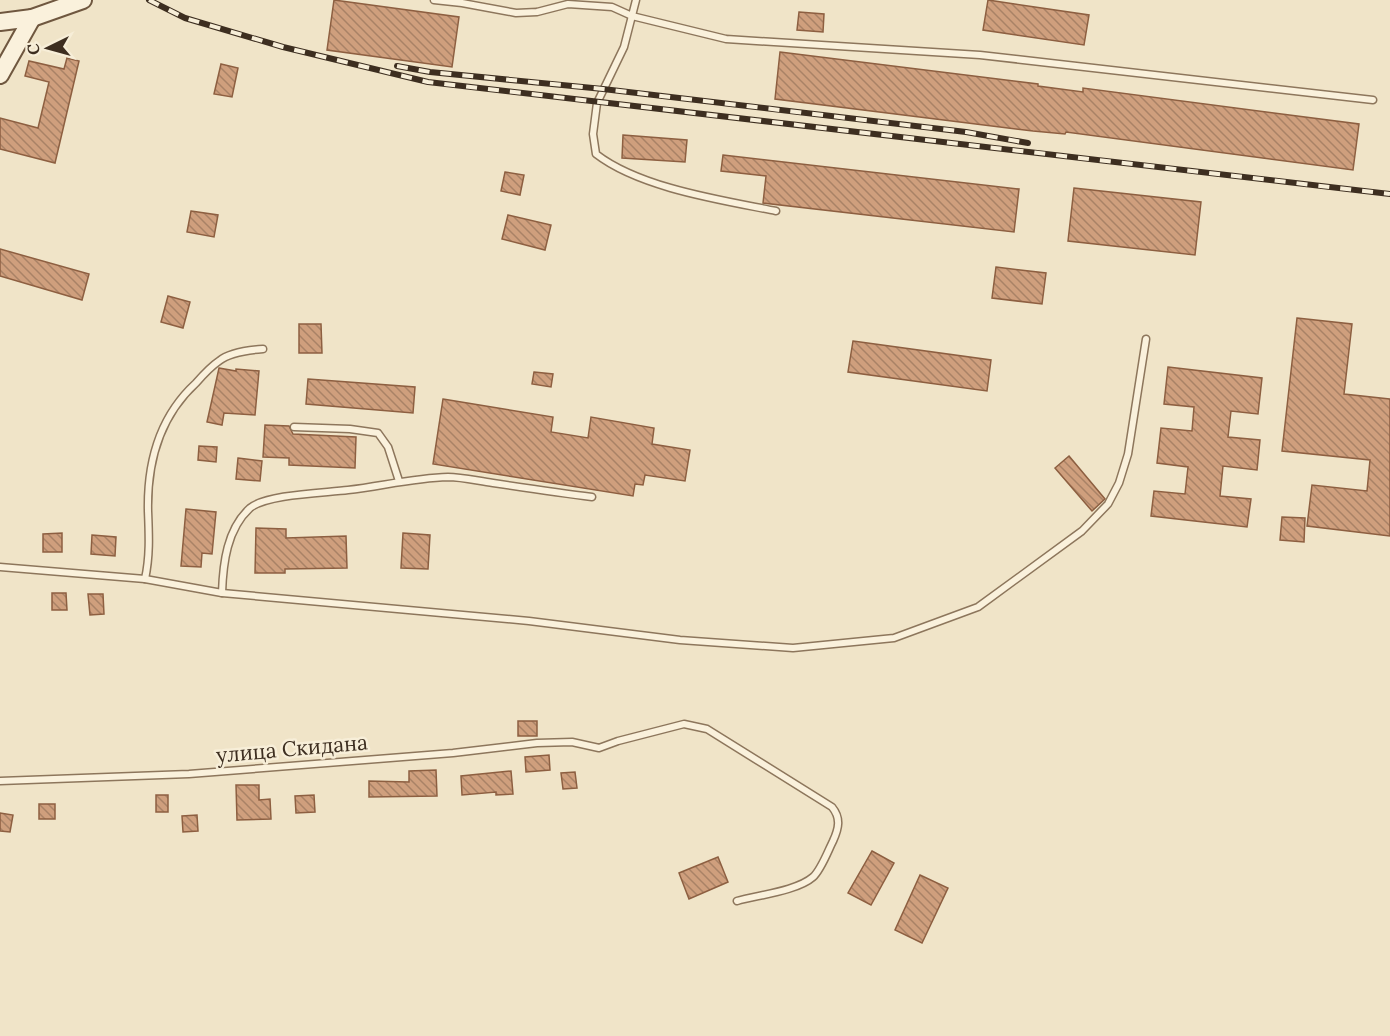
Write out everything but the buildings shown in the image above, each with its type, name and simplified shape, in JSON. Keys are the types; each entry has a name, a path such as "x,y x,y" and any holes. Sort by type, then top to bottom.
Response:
{"street":[{"path":"0,22 32,18 83,0"},
{"path":"0,75 32,18"}],"lane":[{"path":"434,0 516,13 537,12 568,4 612,8 633,16 726,39 980,55 1373,100"},
{"path":"636,0 624,46 597,103 593,134 596,154 613,167 686,193 776,211"},
{"path":"0,567 145,579 222,592 529,621 680,640 793,648 894,638 978,607 1082,531 1108,504 1119,483 1128,454 1146,339"},
{"path":"145,579 149,563 148,508 154,449 163,425 184,394 220,359 247,350 262,348"},
{"path":"294,427 350,429 378,433 388,447 399,481"},
{"path":"222,592 223,567 229,543 238,523 258,503 399,481 450,477 592,497"},
{"name":"улица Скидана","path":"0,782 189,774 453,753 537,743 572,742 599,748 684,724 707,729 832,807 837,814 839,823 834,839 814,876 801,884 737,901"}],"railway":[{"path":"149,0 185,18 283,47 428,82 1390,194"},
{"path":"397,66 430,72 603,89 966,132 1028,143"}]}
